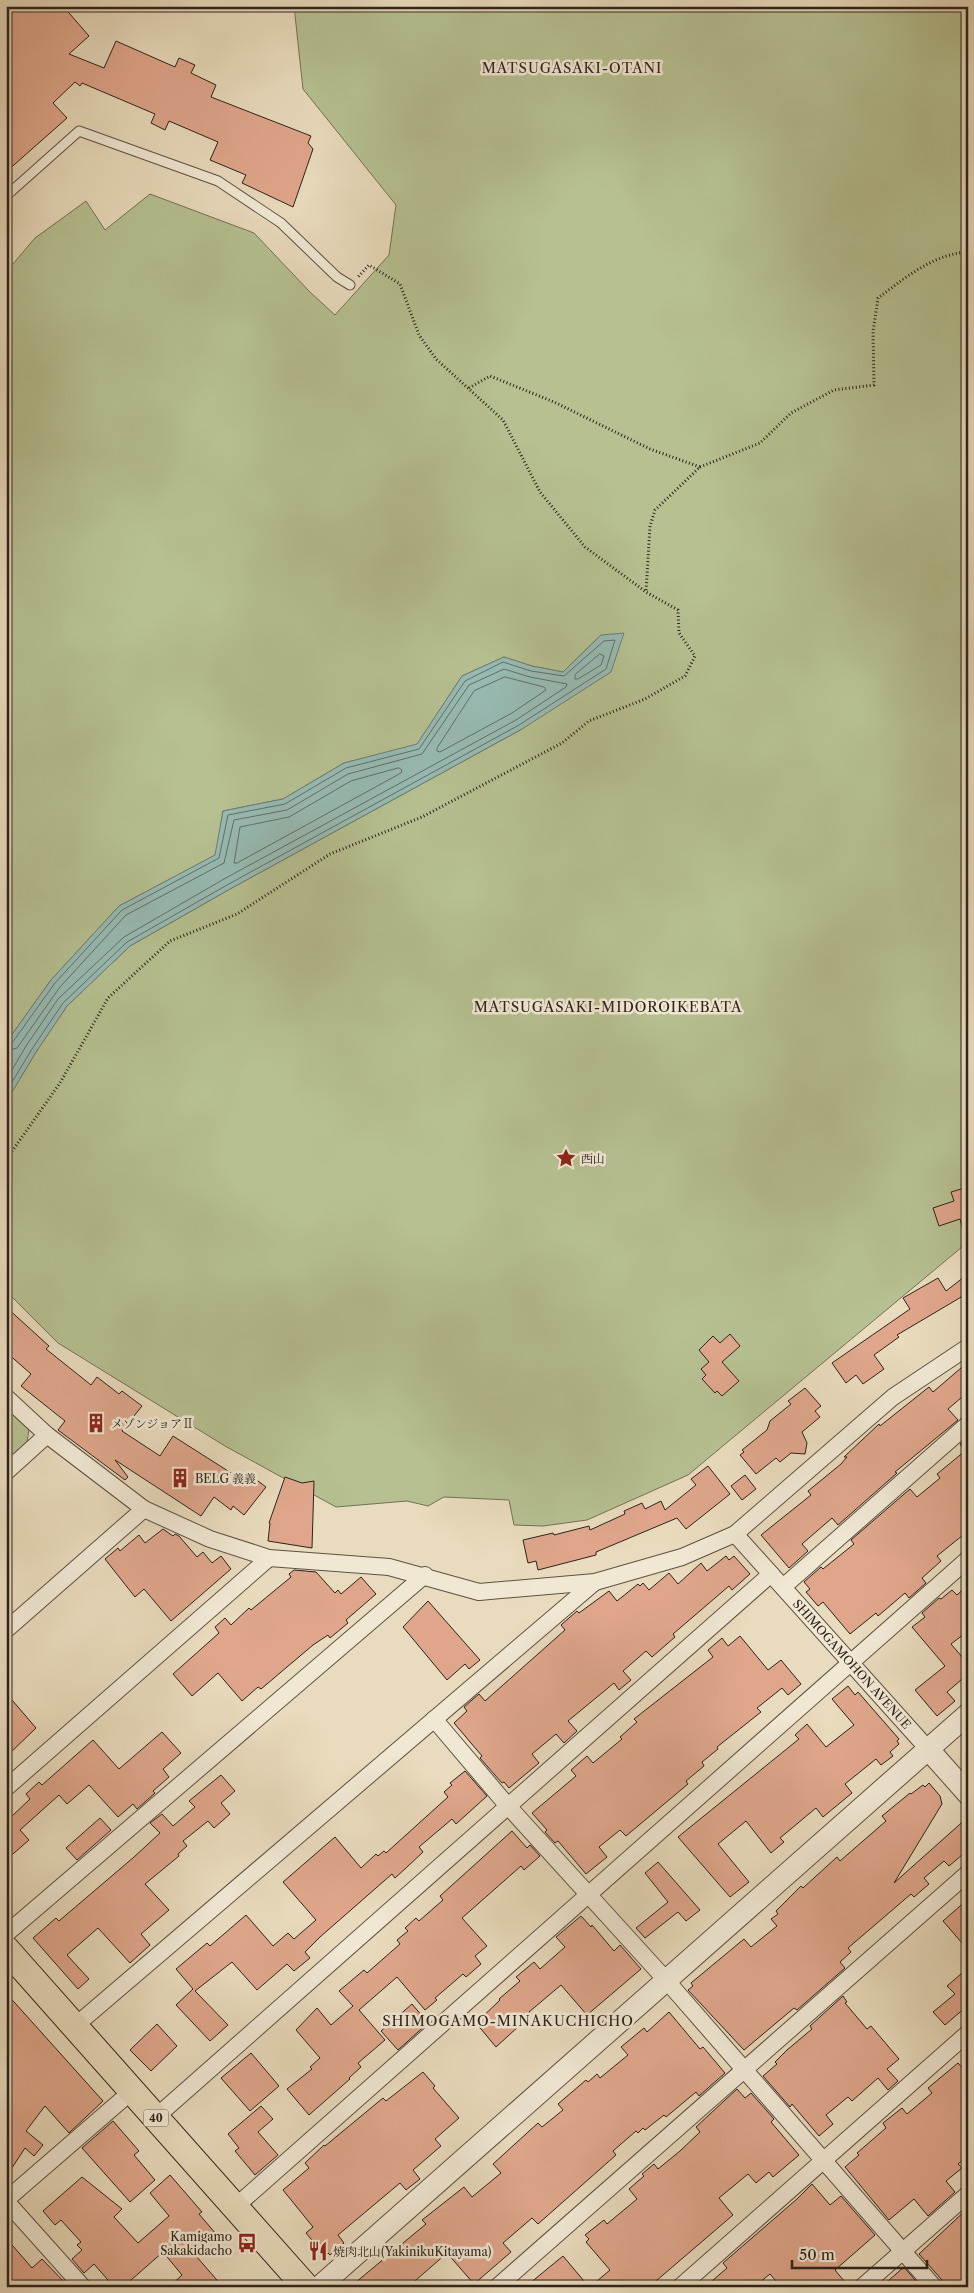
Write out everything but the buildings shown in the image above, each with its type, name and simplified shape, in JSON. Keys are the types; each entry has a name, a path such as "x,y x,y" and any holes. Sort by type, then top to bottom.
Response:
{"main road":[{"name":"40","path":"6,1949 306,2287"}],"street":[{"path":"6,1397 46,1435 144,1509 210,1539 269,1558 389,1567 425,1575 479,1592 595,1582 682,1557 735,1534 893,1397 968,1347"},
{"path":"783,1587 968,1424"},
{"path":"6,1472 46,1435"},
{"path":"6,1630 144,1509"},
{"name":"SHIMOGAMOHON AVENUE","path":"735,1534 968,1794"},
{"path":"6,1788 269,1558"},
{"path":"235,2207 968,1559"},
{"path":"156,2117 507,1805 771,1574"},
{"path":"6,1934 425,1575"},
{"path":"75,2026 595,1582"},
{"path":"319,2287 968,1714"},
{"path":"434,1719 507,1805 666,1980 934,2287"},
{"path":"497,2287 968,1873"},
{"path":"680,2287 968,2033"},
{"path":"83,2287 6,2201 132,2090"},
{"path":"862,2287 968,2194"}],"lane":[{"path":"6,196 79,131 218,181 281,223 337,277 350,285"}],"path":[{"path":"646,592 650,526 655,510 700,467 760,443 791,413 834,390 874,385 873,332 878,298 917,269 952,253 968,252"},
{"path":"6,1164 8,1157 60,1083 108,998 170,941 237,914 330,854 431,812 562,743 589,722 645,699 685,676 695,656 679,633 678,610 646,592 585,547 540,492 504,420 436,359 419,335 400,284 369,265 350,285"},
{"path":"469,388 490,376 554,402 650,449 700,467"}],"green space":[{"path":"294,6 968,6 968,1242 688,1475 587,1520 543,1526 514,1525 509,1500 444,1497 428,1506 407,1501 336,1507 225,1446 58,1343 6,1291 6,1102 67,1006 130,946 522,729 601,635 563,672 532,666 504,657 462,676 417,745 344,763 283,799 223,811 216,855 119,906 51,980 6,1043 6,272 35,238 86,201 105,230 150,194 254,233 310,292 335,315 389,255 396,205 303,89"},
{"path":"6,1409 29,1429 27,1443 6,1461"}],"water":[{"path":"624,633 611,672 522,729 130,946 67,1006 6,1102 6,1043 51,980 119,906 215,855 223,811 283,799 344,763 417,744 462,676 504,657 532,666 563,672 601,635"}],"place":[{"name":"西山","path":"566,1158"},
{"name":"メゾンジョアⅡ","path":"96,1423"},
{"name":"BELG 義義","path":"180,1478"},
{"name":"Kamigamo Sakakidacho","path":"247,2243"},
{"name":"焼肉北山(YakinikuKitayama)","path":"318,2251"}],"district":[{"name":"MATSUGASAKI-OTANI","path":"572,68"},
{"name":"MATSUGASAKI-MIDOROIKEBATA","path":"608,1007"},
{"name":"SHIMOGAMO-MINAKUCHICHO","path":"508,2021"}]}
